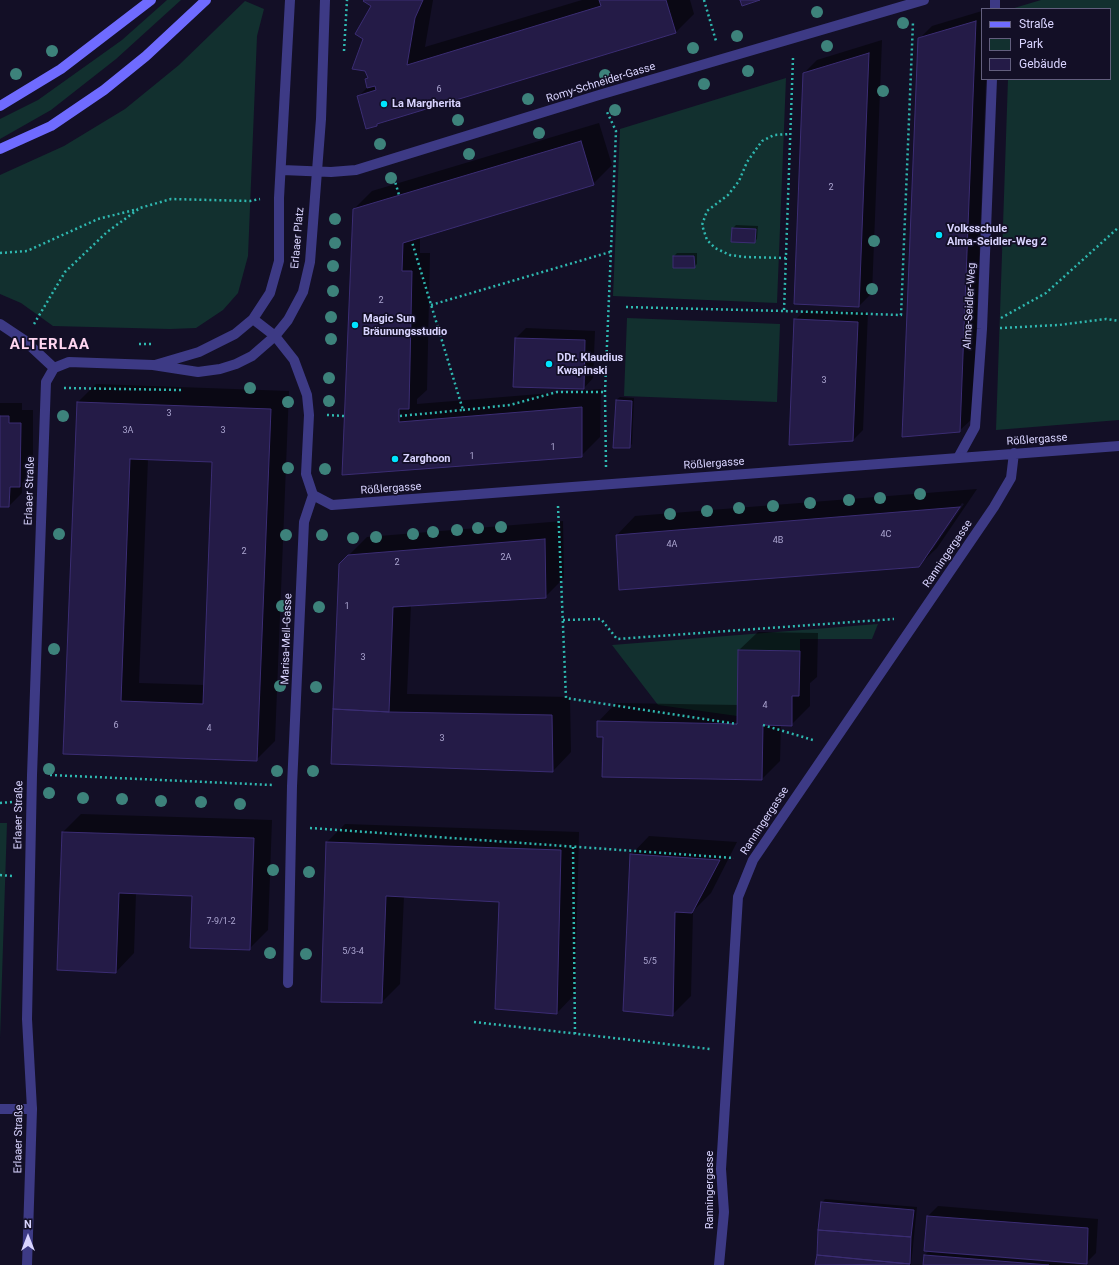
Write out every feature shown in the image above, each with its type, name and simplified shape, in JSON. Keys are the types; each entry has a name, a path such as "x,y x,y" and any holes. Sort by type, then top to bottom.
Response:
{"main road":[{"path":"0,106 61,69 151,0"},
{"path":"0,149 51,126 104,90 146,56 206,0"}],"street":[{"name":"Erlaaer Platz","path":"153,365 212,346 235,334 253,319 270,293 279,261 279,198 282,170 290,0"},
{"name":"Erlaaer Platz","path":"54,368 62,364 76,361 153,365 198,372 220,369 236,364 252,356 275,336 296,307 307,277 312,246 316,171 321,119 325,0"},
{"name":"Romy-Schneider-Gasse","path":"282,170 356,170 599,95 919,1"},
{"name":"Alma-Seidler-Weg","path":"958,458 975,427 982,329 992,80"},
{"path":"253,319 275,336 294,360 307,395 309,415 306,474 313,495"},
{"path":"0,324 24,340 54,368"},
{"name":"Erlaaer Straße","path":"27,1265 32,1109 28,1019 32,774 46,387 48,377 54,368"},
{"name":"Rößlergasse","path":"313,495 332,505 1119,446"},
{"name":"Ranningergasse","path":"719,1265 724,1212 721,1169 738,897 753,860 994,507 1011,478 1014,453"},
{"name":"Marisa-Mell-Gasse","path":"288,984 292,786 304,522 313,495"},
{"path":"0,1109 32,1109"}],"path":[{"path":"704,0 722,59"},
{"path":"626,307 901,315 919,1"},
{"path":"784,311 794,38"},
{"path":"599,95 616,131 605,392 606,485"},
{"path":"786,258 730,255 715,248 707,240 702,225 707,211 728,195 739,181 750,157 762,142 774,135 790,134"},
{"path":"0,253 27,251 98,219 170,199 250,201 264,198"},
{"path":"24,340 65,272 107,232 140,208"},
{"path":"982,329 1046,293 1119,227"},
{"path":"412,242 463,410"},
{"path":"431,305 610,252"},
{"path":"982,329 1059,325 1106,319 1119,321"},
{"path":"138,344 159,344"},
{"path":"400,416 510,405 557,392 605,392"},
{"path":"557,488 566,698 737,724"},
{"path":"563,620 601,619 617,639 918,618"},
{"path":"763,725 831,745"},
{"path":"32,774 292,786"},
{"path":"292,827 753,860"},
{"path":"573,847 575,1034"},
{"path":"474,1022 728,1051"}],"green space":[{"path":"167,0 181,0 116,59 51,110 0,139 0,119 38,100 122,40"},
{"path":"1041,0 1119,0 1119,420 996,430 1008,80 1111,80 1111,8 1014,8"},
{"path":"245,1 264,9 257,36 248,256 238,293 223,310 196,328 170,329 53,326 21,303 0,294 0,175 64,146 125,109 179,65"},
{"path":"786,78 777,303 613,296 620,129"},
{"path":"627,318 780,324 777,402 624,396"},
{"path":"878,624 872,639 800,639 800,651 739,650 737,716 658,705 612,645"},
{"path":"0,823 7,823 0,1038"}],"building":[{"path":"423,0 415,18 407,65 601,6 599,0 666,0 676,33 377,124 377,126 366,129 357,96 376,90 375,86 367,88 365,79 368,78 365,71 352,69 363,39 355,34 371,6 363,1"},
{"path":"740,0 760,0 742,6"},
{"name":"Volksschule Alma-Seidler-Weg 2","path":"976,21 960,432 902,437 918,38"},
{"path":"869,53 859,307 794,304 803,73"},
{"path":"581,141 594,185 403,243 402,271 412,271 409,409 399,409 399,422 582,407 582,457 342,475 353,209"},
{"path":"732,228 756,229 755,243 731,242"},
{"path":"673,256 694,256 695,268 673,268"},
{"path":"794,319 858,322 853,441 789,445"},
{"name":"DDr. Klaudius Kwapinski","path":"515,338 585,340 584,389 513,387"},
{"path":"616,400 632,401 630,448 613,448"},
{"path":"77,402 271,409 257,761 63,754","holes":["130,459 212,462 203,704 121,701"]},
{"path":"0,416 9,416 9,423 21,423 20,487 10,487 9,507 0,507"},
{"path":"960,507 919,567 619,590 616,535"},
{"path":"545,539 546,598 393,607 389,712 333,709 339,564 348,555"},
{"path":"738,650 800,651 799,696 792,696 792,726 763,725 762,780 602,777 603,737 597,737 597,721 737,724"},
{"path":"333,709 389,712 552,715 553,772 331,764"},
{"path":"62,832 254,838 250,950 190,948 192,896 119,893 116,973 57,970"},
{"path":"326,842 561,850 557,1014 495,1009 499,902 386,896 382,1003 321,1002"},
{"path":"630,854 720,860 692,913 675,912 673,1016 623,1011"},
{"path":"821,1202 914,1210 911,1237 818,1230"},
{"path":"927,1216 1088,1228 1087,1264 924,1251"},
{"path":"818,1230 911,1237 910,1264 817,1255"},
{"path":"817,1255 910,1264 815,1265"},
{"path":"924,1255 1049,1265 923,1265"}],"place":[{"name":"La Margherita","path":"384,104"},
{"name":"Volksschule Alma-Seidler-Weg 2","path":"939,235"},
{"name":"Magic Sun Bräunungsstudio","path":"355,325"},
{"name":"DDr. Klaudius Kwapinski","path":"549,364"},
{"name":"Zarghoon","path":"395,459"}],"district":[{"name":"ALTERLAA","path":"50,345"}]}
